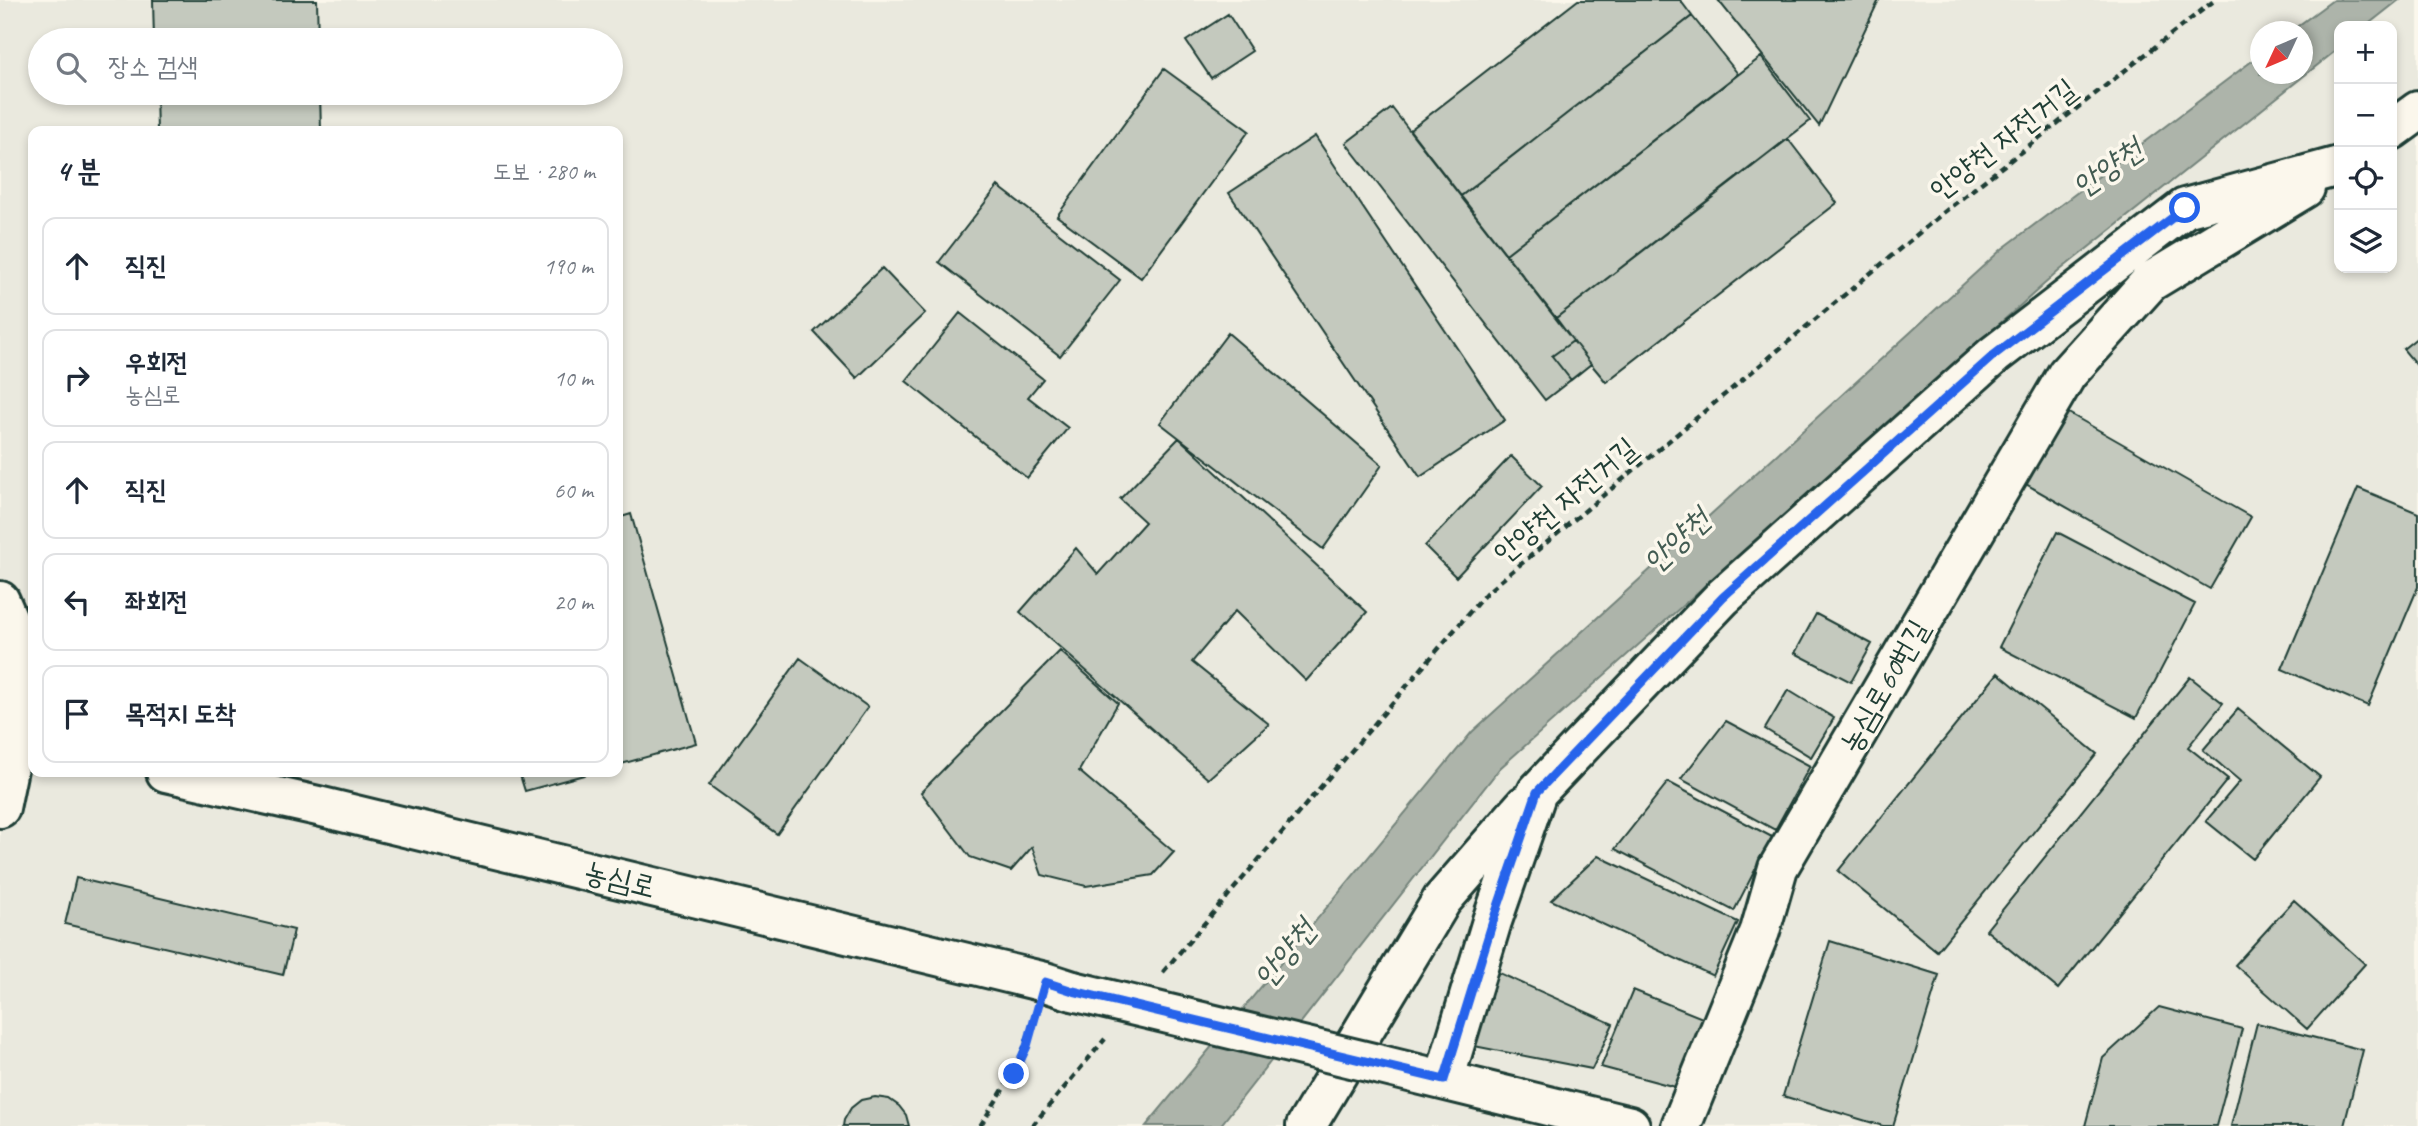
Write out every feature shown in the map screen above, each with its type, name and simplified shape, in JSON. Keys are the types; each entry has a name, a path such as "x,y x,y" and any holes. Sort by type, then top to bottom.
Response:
{"street":[{"path":"2397,126 2418,111"},
{"path":"1306,1126 1442,900 1537,792 1723,597 1994,355 2185,208 2334,168"},
{"name":"농심로60번길","path":"1681,1126 1760,931 1778,869 2067,374 2150,282 2334,170"},
{"path":"0,601 16,638 15,744 0,808"},
{"name":"농심로","path":"188,777 318,806 1444,1080"},
{"path":"1537,792 1493,921 1444,1080 1630,1126"}],"path":[{"name":"안양천 자전거길","path":"1155,981 1486,593 1943,213 2215,0"},
{"path":"980,1126 1014,1074 1059,986"},
{"path":"1032,1126 1111,1033"}],"shaded area":[{"path":"0,0 2418,0 2418,1126 0,1126"},
{"path":"2333,0 2399,0 2372,21 2334,21 2334,52 2313,69 2313,21 2305,21"},
{"path":"2250,63 2250,84 2294,84 2059,271 1500,768 1220,1126 1146,1126 1472,732 2002,249"}],"building":[{"path":"153,0 317,0 318,28 154,28"},
{"path":"1578,0 1680,0 1692,16 1461,196 1410,130"},
{"path":"1718,0 1879,0 1819,126"},
{"path":"1228,14 1252,51 1211,78 1186,41"},
{"path":"1692,16 1738,74 1506,254 1461,196"},
{"path":"1761,57 1810,121 1556,318 1506,254"},
{"path":"1164,69 1249,131 1141,278 1057,216"},
{"path":"156,105 320,105 321,126 157,126"},
{"path":"1392,108 1591,364 1545,400 1346,143"},
{"path":"1315,136 1505,420 1420,477 1229,193"},
{"path":"1788,139 1837,203 1606,382 1591,364 1571,380 1552,356 1573,341 1556,318"},
{"path":"998,186 1120,280 1060,356 939,262"},
{"path":"882,268 925,313 857,378 814,332"},
{"path":"960,313 1043,379 1028,397 1068,428 1027,478 906,381"},
{"path":"1228,333 1382,465 1323,549 1160,423"},
{"path":"2418,337 2418,367 2403,349"},
{"path":"2058,407 2251,517 2210,589 2017,479"},
{"path":"1179,438 1367,612 1306,681 1235,611 1192,662 1269,724 1208,779 1020,612 1076,548 1098,574 1145,522 1120,499"},
{"path":"1511,456 1542,486 1456,577 1425,546"},
{"path":"2358,488 2418,513 2418,587 2368,706 2282,669"},
{"path":"631,514 696,743 623,764 623,516"},
{"path":"2057,532 2195,604 2136,718 1999,647"},
{"path":"1816,614 1872,644 1851,682 1795,653"},
{"path":"1060,651 1118,703 1079,771 1174,852 1153,875 1086,886 1042,875 1032,847 1011,871 970,857 921,792"},
{"path":"800,658 868,707 777,834 709,785"},
{"path":"1998,673 2097,754 1937,951 1838,871"},
{"path":"2190,677 2223,703 2188,747 2228,779 2058,989 1986,930"},
{"path":"1788,690 1834,718 1811,757 1765,729"},
{"path":"2238,709 2320,777 2253,859 2206,821 2240,781 2203,750"},
{"path":"1726,721 1810,766 1775,830 1681,779"},
{"path":"521,777 577,777 525,791"},
{"path":"1668,782 1772,837 1734,911 1615,849"},
{"path":"1598,856 1738,922 1713,976 1551,900"},
{"path":"76,878 294,930 283,975 65,924"},
{"path":"2294,900 2365,964 2307,1029 2235,965"},
{"path":"1830,941 1939,975 1893,1126 1883,1126 1783,1096"},
{"path":"1497,972 1613,1024 1592,1069 1464,1044"},
{"path":"1633,990 1710,1021 1683,1089 1601,1067"},
{"path":"2159,1007 2242,1029 2216,1126 2085,1126 2103,1058"},
{"path":"2257,1023 2363,1050 2344,1126 2231,1126"},
{"path":"875,1097 889,1099 899,1106 906,1115 909,1126 843,1126 851,1108 861,1100"}],"route":[{"path":"1014,1074 1027,1046 1045,982 1444,1080 1493,921 1537,792 1723,597 1994,355 2185,208"}],"water label":[{"name":"안양천","path":"2107,167"},
{"name":"안양천","path":"1676,540"},
{"name":"안양천","path":"1284,953"}]}
